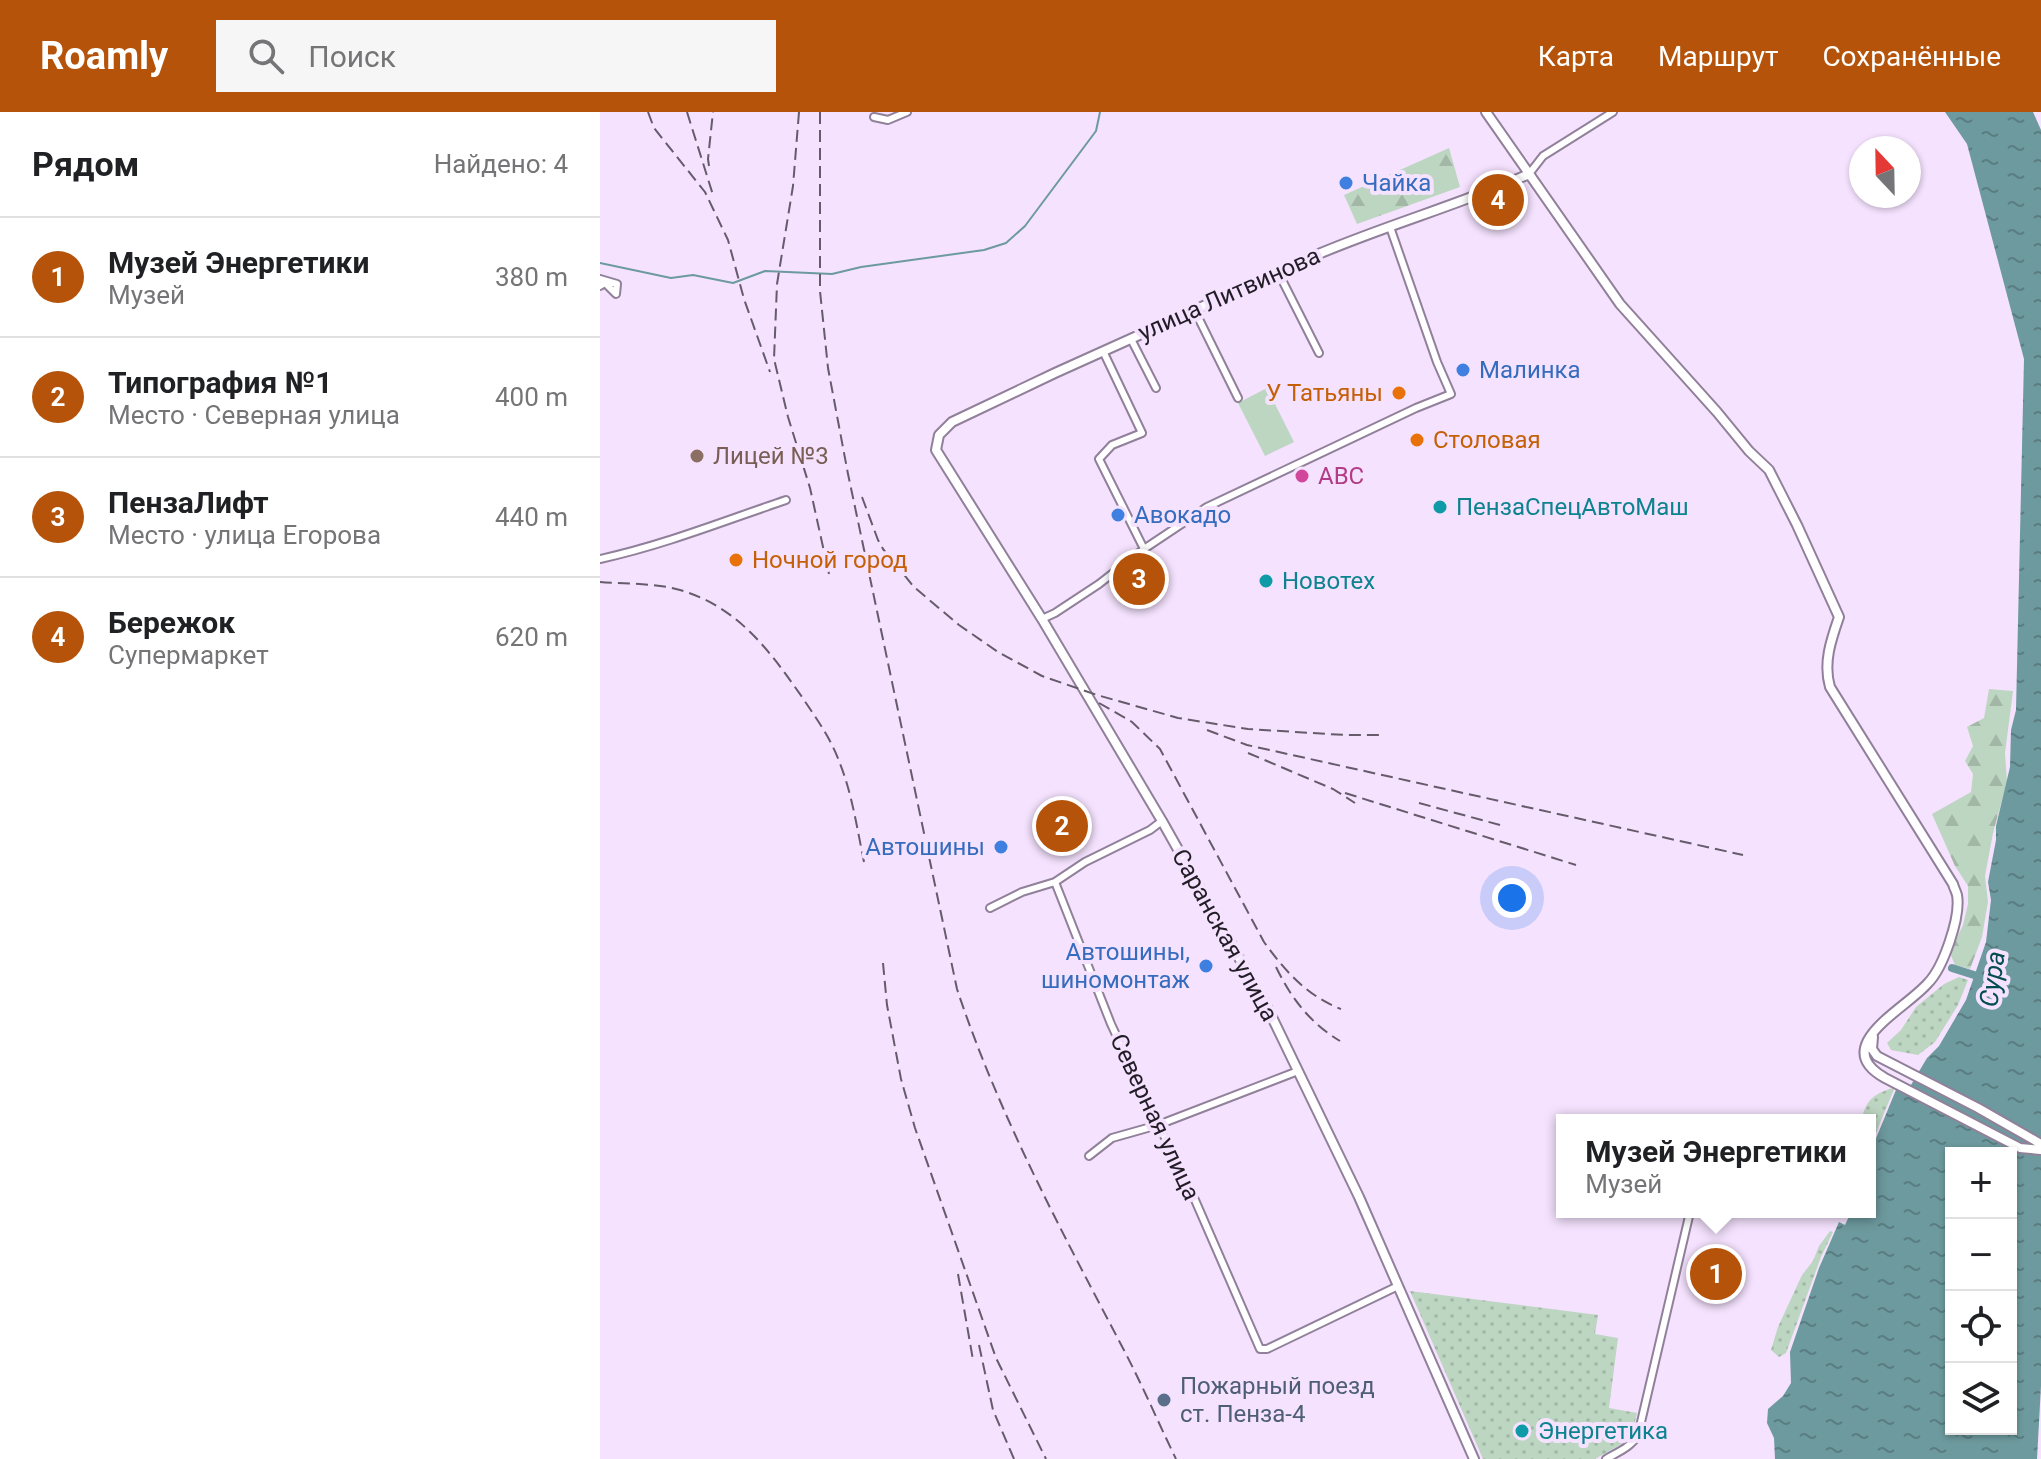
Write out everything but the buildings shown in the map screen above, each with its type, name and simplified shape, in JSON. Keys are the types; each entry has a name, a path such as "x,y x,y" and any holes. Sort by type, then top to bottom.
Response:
{"main road":[{"path":"1486,112 1620,304 1769,470 1839,617 1827,663 1830,687 1958,896 1949,943 1935,975 1866,1042 1864,1056 1869,1067 2020,1148 2041,1150"},
{"name":"улица Литвинова","path":"939,435 952,422 1194,309 1352,240 1493,190 1529,174"},
{"name":"Саранская улица","path":"939,435 936,450 1042,619 1250,975 1359,1197 1474,1459"},
{"path":"1875,1031 1873,1053 2041,1144"}],"street":[{"path":"874,117 888,120 907,112"},
{"path":"1529,174 1543,156 1613,112"},
{"path":"1042,619 1218,502 1451,394 1390,227"},
{"path":"1278,272 1319,353"},
{"path":"600,279 617,284 616,294 605,283 600,286"},
{"path":"1194,309 1238,398"},
{"path":"1131,339 1156,388"},
{"path":"1103,351 1142,433 1112,445 1099,459 1144,549"},
{"path":"600,559 687,535 786,500"},
{"path":"990,908 1022,892 1055,882 1085,862 1162,821"},
{"name":"Северная улица","path":"1055,882 1111,1024 1178,1161 1260,1349 1267,1349 1398,1286"},
{"path":"1089,1156 1112,1138 1158,1125 1298,1071"},
{"path":"1606,1459 1635,1441 1638,1435 1689,1218"}],"green space":[{"path":"1449,148 1460,187 1357,224 1344,195"},
{"path":"1267,388 1294,442 1265,456 1238,403"},
{"path":"1989,689 2013,691 2005,753 2007,782 1985,876 1988,902 1982,937 1970,969 1955,965 1950,953 1963,925 1968,886 1955,866 1932,814 1971,792 1973,774 1965,761 1973,746 1967,727 1984,718"},
{"path":"1959,977 1968,980 1958,1005 1935,1042 1918,1055 1891,1050 1887,1043 1901,1030 1916,1007 1944,984"},
{"path":"1895,1087 1876,1133 1876,1114 1863,1114 1872,1098"},
{"path":"1830,1231 1833,1232 1786,1353 1779,1357 1771,1350 1778,1327 1802,1275"},
{"path":"1410,1291 1598,1315 1595,1334 1618,1338 1609,1408 1637,1413 1632,1434 1595,1459 1483,1459"}],"water":[{"name":"Сура","path":"1945,112 2033,112 2041,130 2041,1386 2037,1459 1775,1459 1774,1438 1767,1423 1768,1409 1783,1396 1791,1383 1790,1352 1819,1268 1839,1222 1845,1225 1848,1218 1876,1218 1876,1138 1898,1085 1908,1090 1966,1000 1986,942 1991,900 1988,882 1996,826 2010,767 2011,730 2016,710 2024,359 1967,144"}],"waterway":[{"path":"600,263 671,278 693,275 733,283 765,271 832,274 984,250 1006,243 1025,226 1096,131 1100,112"},
{"name":"Сура","path":"1952,968 1974,975"}],"railway":[{"path":"648,112 654,128 705,192 728,240 744,299 770,372"},
{"path":"687,112 713,195"},
{"path":"709,166 713,112"},
{"path":"799,112 793,186 777,284 774,359 810,488 829,574"},
{"path":"820,112 820,291 828,368 957,989 992,1083 1013,1129 1176,1459"},
{"path":"862,497 883,549 914,587 959,625 998,652 1042,676 1178,718 1248,729 1379,735"},
{"path":"600,582 680,590 719,607 750,632 790,680 831,744 854,811 864,862"},
{"path":"1099,703 1132,722 1160,749 1264,942 1298,982 1341,1009"},
{"path":"1207,730 1247,745 1743,855"},
{"path":"1248,753 1333,789 1355,803"},
{"path":"1345,793 1576,865"},
{"path":"1419,803 1500,825"},
{"path":"883,963 887,1005 901,1079 915,1128 996,1358 1046,1459"},
{"path":"1276,967 1302,1009 1340,1041"},
{"path":"958,1274 973,1360"},
{"path":"979,1345 993,1410 1014,1459"}],"place":[{"name":"Чайка","path":"1346,183"},
{"name":"Бережок","path":"1498,200"},
{"name":"Малинка","path":"1463,370"},
{"name":"У Татьяны","path":"1399,393"},
{"name":"Столовая","path":"1417,440"},
{"name":"Лицей №3","path":"697,456"},
{"name":"ABC","path":"1302,476"},
{"name":"ПензаСпецАвтоМаш","path":"1440,507"},
{"name":"Авокадо","path":"1118,515"},
{"name":"Ночной город","path":"736,560"},
{"name":"ПензаЛифт","path":"1139,579"},
{"name":"Новотех","path":"1266,581"},
{"name":"Типография №1","path":"1062,826"},
{"name":"Автошины","path":"1001,847"},
{"name":"Автошины, шиномонтаж","path":"1206,966"},
{"name":"Музей Энергетики","path":"1716,1274"},
{"name":"Пожарный поезд ст. Пенза-4","path":"1164,1400"},
{"name":"Энергетика","path":"1522,1431"}]}
